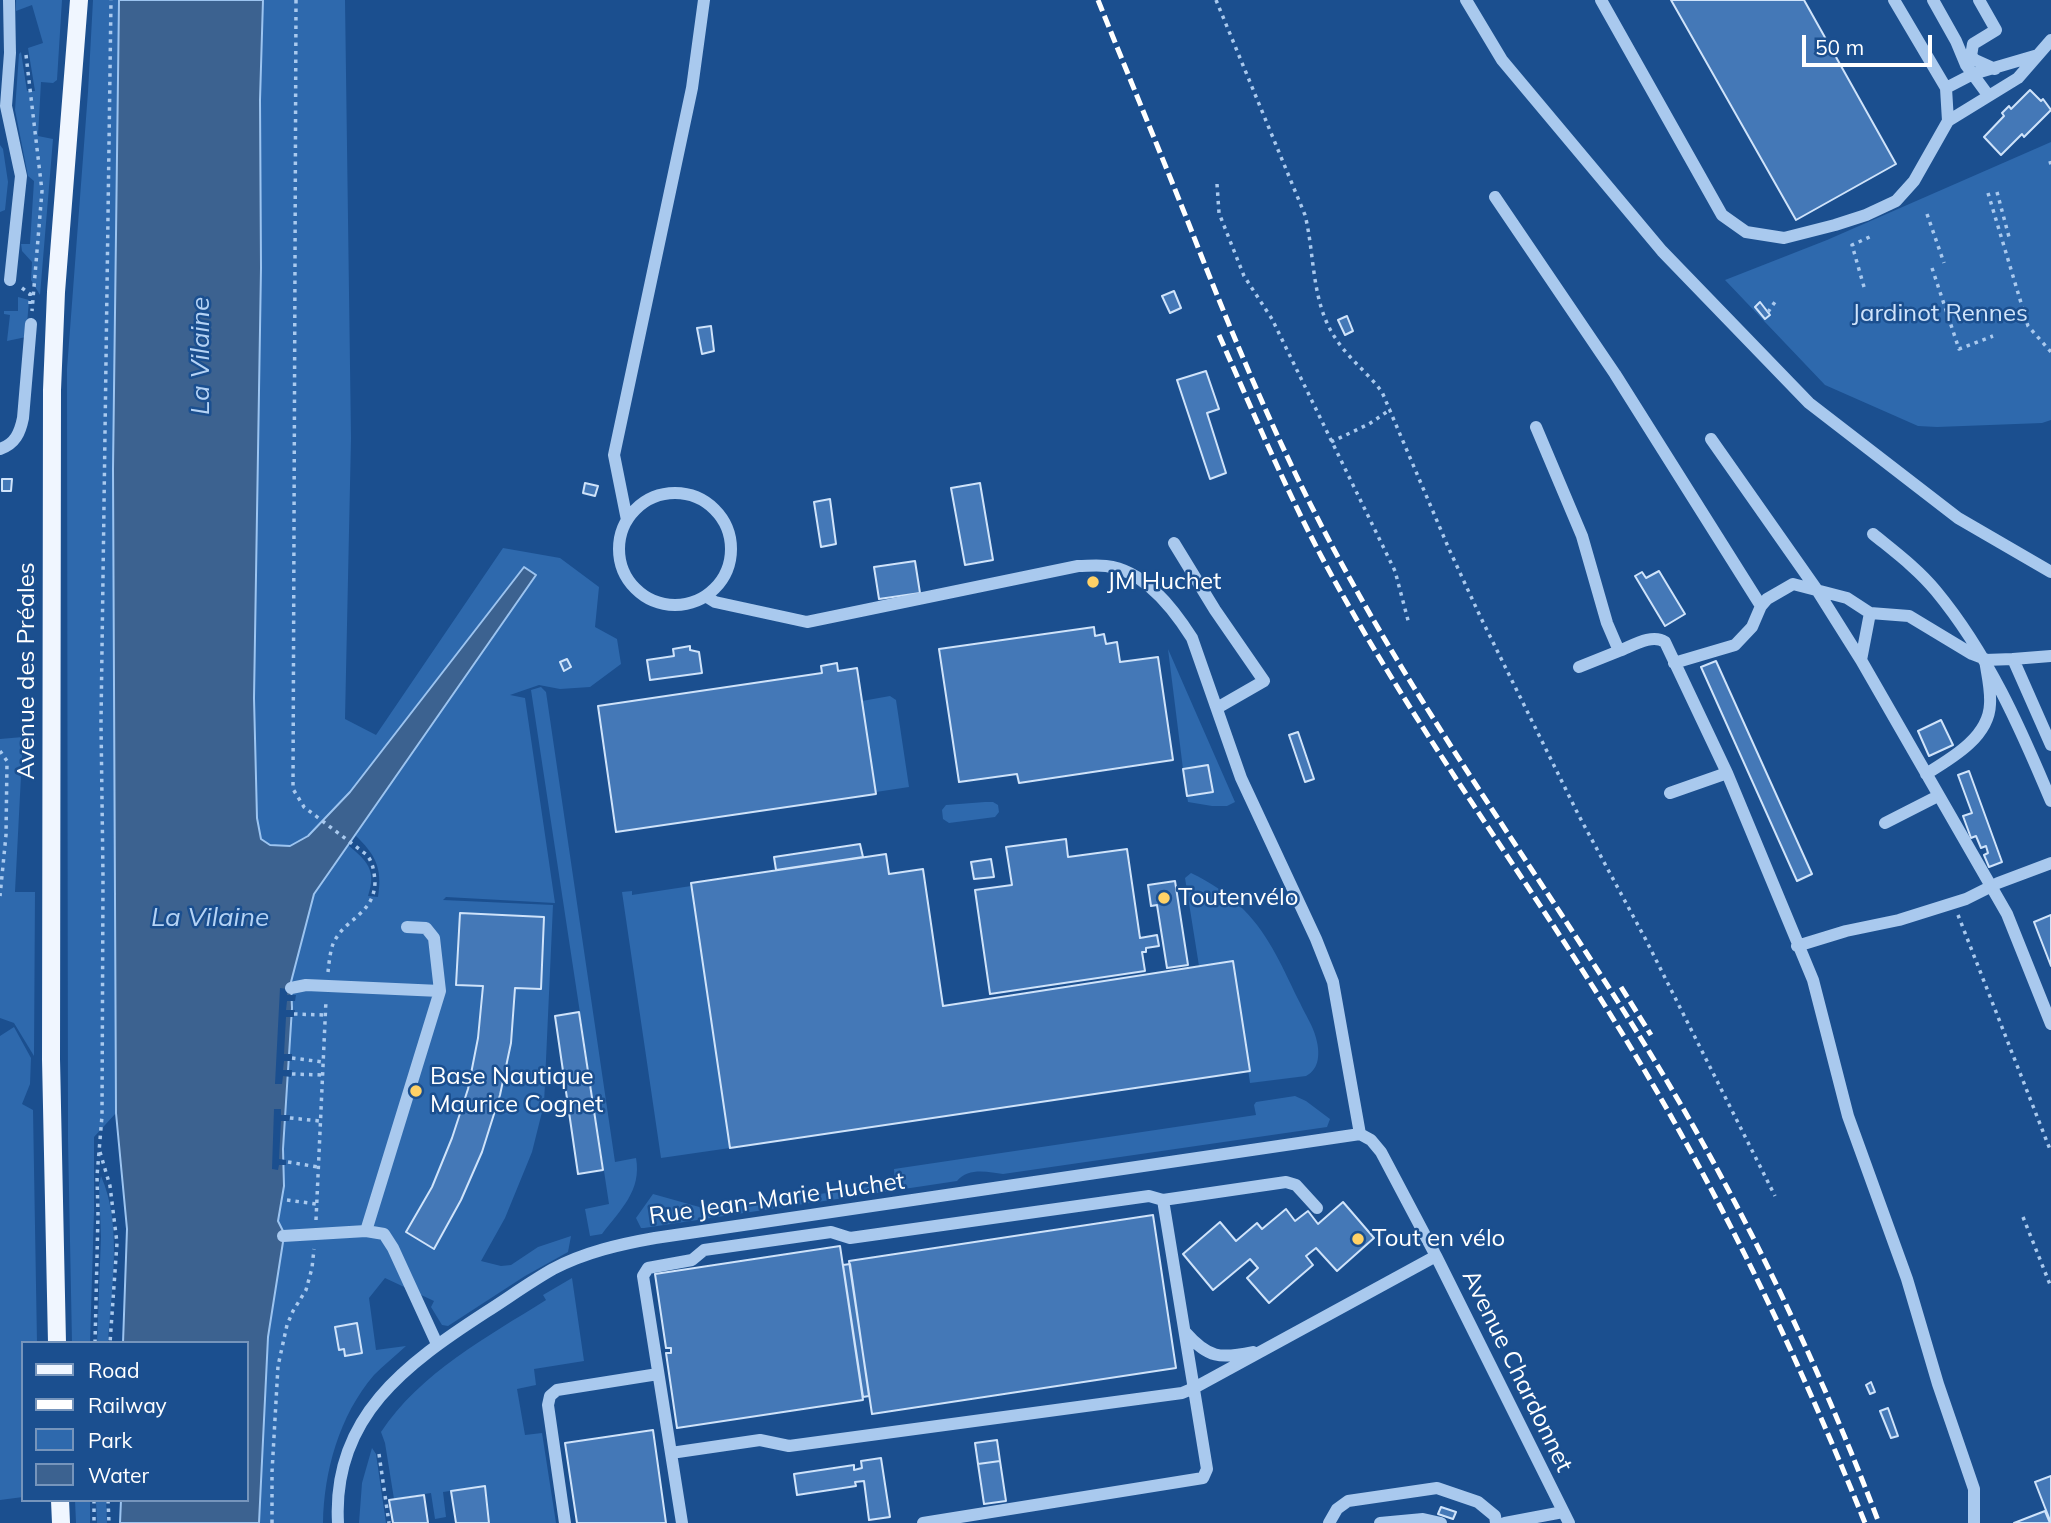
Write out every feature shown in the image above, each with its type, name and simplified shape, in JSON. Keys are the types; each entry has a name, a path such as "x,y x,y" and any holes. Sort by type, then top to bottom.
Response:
{"main road":[{"name":"Avenue des Préales","path":"57,1341 51,1059 52,390 56,292 79,0"},
{"path":"60,1502 61,1523"}],"street":[{"path":"9,0 5,54 6,106 21,176 10,280"},
{"path":"626,520 614,455 692,88 704,0"},
{"path":"1466,0 1502,60 1662,251 1809,403 1958,518 2051,572"},
{"path":"1601,0 1722,215 1746,232 1784,237 1835,225 1895,201 1914,181 1948,121 2018,78 2051,40"},
{"path":"1894,0 1946,88 1948,121"},
{"path":"1933,0 1966,65 1987,95"},
{"path":"1979,0 1996,30 1973,44 1971,56 1975,61 2000,67"},
{"path":"1946,88 1973,74 2039,55"},
{"path":"1495,197 1615,374 1761,606"},
{"path":"0,449 12,442 19,433 23,418 32,324"},
{"path":"1536,427 1582,536 1606,623 1619,651"},
{"path":"1711,439 1817,590 1861,660 2007,914 2051,1024"},
{"path":"683,493 702,499 718,511 727,527 732,546 729,568 719,586 706,597 688,605 669,606 647,599 632,586 623,572 619,553 620,538 626,520 635,509 651,498 683,493"},
{"path":"1872,534 1935,590 1985,660 2023,736 2051,802"},
{"path":"1174,543 1215,610 1264,681 1217,708"},
{"path":"706,597 715,602 807,622 1078,566 1107,566 1128,572 1142,581 1161,598 1192,638 1227,744 1333,982 1360,1134"},
{"path":"1674,663 1735,645 1752,627 1767,598 1793,584 1847,598 1870,613 1909,617 1985,660 2051,656"},
{"path":"1861,660 1870,613"},
{"path":"1579,667 1652,638 1660,638 1665,642 1727,773 1813,980 1848,1116 1907,1279 1938,1384 1974,1489 1974,1523"},
{"path":"2012,659 2051,745"},
{"path":"1926,774 1973,740 1987,720 1991,702 1985,660"},
{"path":"1670,793 1727,773"},
{"path":"1885,823 1938,796"},
{"path":"1797,946 1953,903 2051,863"},
{"path":"366,1231 440,991 434,938 426,928 407,927"},
{"path":"291,988 306,985 440,991"},
{"name":"Avenue Chardonnet","path":"1360,1134 1371,1140 1381,1152 1566,1517"},
{"name":"Rue Jean-Marie Huchet","path":"338,1523 341,1479 357,1430 386,1388 437,1344 554,1269 617,1246 1360,1134"},
{"path":"682,1523 643,1276 648,1268 692,1260 704,1250 831,1232 850,1238 1149,1196 1163,1200 1286,1182 1296,1185 1317,1208"},
{"path":"923,1523 1203,1478 1207,1469 1163,1200"},
{"path":"283,1236 366,1231 384,1234 437,1344"},
{"path":"671,1452 760,1440 789,1446 1182,1393 1436,1256"},
{"path":"1185,1331 1200,1349 1217,1357 1237,1356 1267,1349"},
{"path":"565,1523 548,1405 550,1396 557,1390 658,1374"},
{"path":"1329,1523 1337,1509 1348,1501 1437,1488 1478,1502 1495,1516 1496,1523"},
{"path":"1505,1523 1566,1517"},
{"path":"1380,1523 1423,1519 1441,1523"}],"path":[{"path":"95,1341 97,1176 103,1034 103,526 111,0"},
{"path":"272,1523 278,1366 287,1325 306,1290 312,1268 325,1015 334,943 367,907 375,893 373,863 362,849 304,807 293,789 296,0"},
{"path":"1216,0 1305,215 1318,296 1334,337 1369,374 1391,409 1448,550 1480,616 1578,814 1646,940 1775,1196"},
{"path":"1217,184 1219,213 1244,276 1272,319 1395,571 1409,624"},
{"path":"1997,192 2009,237"},
{"path":"1988,193 2028,326 2051,352"},
{"path":"1927,215 1944,263"},
{"path":"1864,287 1852,245 1874,235"},
{"path":"1932,268 1959,349 1993,336"},
{"path":"10,280 30,294 32,324"},
{"path":"1768,312 1777,299"},
{"path":"1331,443 1369,424 1391,409"},
{"path":"0,751 7,761 6,835 0,896"},
{"path":"1953,903 2051,1152"},
{"path":"295,1014 325,1015"},
{"path":"292,1058 323,1062"},
{"path":"292,1074 322,1075"},
{"path":"290,1118 320,1121"},
{"path":"99,1150 110,1186 117,1243 110,1341"},
{"path":"288,1162 318,1167"},
{"path":"287,1200 316,1204"},
{"path":"2023,1217 2051,1287"},
{"path":"379,1454 389,1523"},
{"path":"94,1502 94,1523"},
{"path":"108,1502 109,1523"}],"green space":[{"path":"16,0 62,0 57,80 53,83 41,82 38,136 53,139 40,295 31,280 32,262 22,251 21,244 30,244 34,181 28,176 15,110 19,54 21,52 27,91 35,91 28,48 43,43 32,5 16,11"},
{"path":"93,0 119,0 113,469 116,1113 94,1137 90,1341 72,1341 68,1139 67,369"},
{"path":"263,0 345,0 351,438 345,719 376,735 503,548 560,558 599,587 595,627 617,639 621,664 590,687 560,689 539,685 510,695 525,698 555,903 446,897 443,900 553,905 544,1104 532,1152 505,1218 481,1261 501,1266 511,1265 538,1247 571,1236 568,1252 525,1276 448,1326 442,1325 431,1307 434,1301 385,1278 369,1298 376,1350 406,1346 374,1375 351,1408 330,1464 323,1523 259,1523 268,1337 283,1242 278,1221 284,1186 283,1149 292,1008 291,982 314,894 348,845 365,861 371,873 368,896 378,897 376,862 355,835 535,575 523,567 350,792 308,836 290,846 270,845 261,839 257,818 254,698"},
{"name":"Jardinot Rennes","path":"2051,142 2051,420 2042,423 1918,426 1825,385 1725,280 1827,240"},
{"path":"0,145 8,182 5,210 0,212"},
{"path":"18,297 29,300 26,337 7,341 10,315 4,314 4,311 18,311"},
{"path":"1168,649 1235,802 1227,806 1188,802 1187,796 1213,791 1208,765 1183,769"},
{"path":"541,687 546,692 615,1162 636,1158 636,1180 628,1199 602,1234 590,1236 585,1209 609,1204 531,690"},
{"path":"890,696 896,700 909,787 876,792 862,701"},
{"path":"23,737 15,892 35,892 34,1056 14,1023 0,1018 0,739"},
{"path":"993,802 998,805 999,812 995,817 949,823 943,819 942,810 946,805"},
{"path":"1191,873 1238,904 1253,920 1276,954 1316,1038 1318,1060 1311,1073 1306,1076 1250,1083 1233,961 1199,966 1185,878"},
{"path":"691,886 730,1148 661,1158 622,892 632,891 632,895"},
{"path":"14,1027 31,1058 30,1084 22,1104 33,1110 37,1341 21,1341 21,1497 0,1500 0,1036"},
{"path":"1295,1096 1330,1119 1327,1127 1003,1174 973,1172 957,1181 644,1228 641,1228 636,1218 653,1194 710,1210 895,1183 894,1169 1256,1115 1256,1102"},
{"path":"101,1176 108,1195 114,1237 108,1341 97,1341 101,1237"},
{"path":"572,1278 584,1361 534,1369 536,1385 517,1389 525,1435 542,1433 556,1523 489,1523 484,1486 443,1492 446,1517 435,1519 431,1493 394,1499 381,1432 397,1411 435,1374 456,1358 546,1300 543,1295"},
{"path":"372,1448 376,1454 386,1523 359,1523 362,1483"},
{"path":"75,1502 90,1502 90,1523 76,1523"},
{"path":"96,1502 106,1502 107,1523 97,1523"}],"water":[{"name":"La Vilaine","path":"119,0 263,0 254,698 257,818 261,839 270,845 290,846 308,836 350,792 524,567 536,575 314,894 291,982 292,1008 283,1149 284,1186 278,1221 283,1231 283,1242 268,1337 259,1523 120,1523 121,1502 248,1502 248,1341 123,1341 127,1229 116,1113 113,469"}],"pier":[{"path":"280,988 287,989 287,995 296,995 295,1001 287,1001 286,1010 295,1010 294,1017 286,1017 284,1054 292,1054 292,1061 284,1061 283,1070 292,1070 291,1077 283,1076 282,1084 275,1084"},
{"path":"274,1109 281,1109 281,1115 290,1115 289,1121 281,1121 279,1159 286,1160 286,1165 279,1165 278,1170 272,1169"}],"building":[{"path":"1671,0 1804,0 1896,164 1796,220"},
{"path":"2030,90 2041,101 2043,99 2051,110 2001,155 1984,137 2004,116 2002,113 2009,106 2011,109"},
{"path":"1174,291 1181,308 1170,313 1162,296"},
{"path":"1760,302 1770,315 1765,319 1755,307"},
{"path":"1347,316 1353,331 1345,335 1338,320"},
{"path":"711,326 714,351 702,354 697,328"},
{"path":"1206,371 1219,409 1207,413 1226,473 1210,479 1177,380"},
{"path":"2,479 12,479 11,491 2,491"},
{"path":"585,483 598,486 595,496 583,493"},
{"path":"980,483 993,560 965,565 951,488"},
{"path":"830,499 836,544 821,547 814,502"},
{"path":"915,561 920,593 879,599 874,567"},
{"path":"1659,571 1685,614 1665,626 1635,576 1642,572 1646,578"},
{"name":"JM Huchet","path":"1088,577 1098,579 1097,586 1087,584"},
{"path":"1094,627 1095,636 1104,634 1106,644 1117,642 1120,662 1158,657 1173,760 1019,783 1017,774 959,782 939,649"},
{"path":"690,646 690,650 699,652 702,673 650,680 647,660 674,656 673,649"},
{"path":"567,659 571,667 564,671 560,662"},
{"path":"1716,661 1812,874 1797,881 1701,667"},
{"path":"837,663 838,671 857,668 876,794 616,832 598,706 822,673 821,666"},
{"path":"1941,720 1953,745 1929,756 1918,731"},
{"path":"1298,732 1314,779 1305,782 1289,735"},
{"path":"1208,765 1213,792 1187,796 1183,769"},
{"path":"1969,771 2002,862 1989,867 1984,855 1988,853 1986,846 1981,848 1976,836 1971,838 1963,816 1972,813 1958,775"},
{"path":"1066,839 1068,857 1127,849 1140,938 1157,935 1159,946 1146,948 1146,952 1142,952 1145,971 990,994 975,890 1012,885 1006,847"},
{"path":"860,844 863,857 776,870 774,857"},
{"path":"886,854 889,874 923,869 943,1006 1233,961 1250,1071 730,1148 691,883"},
{"path":"991,859 994,877 974,879 971,862"},
{"path":"1175,881 1188,965 1167,968 1157,905 1151,906 1148,885"},
{"path":"460,913 544,917 541,989 515,988 511,1043 500,1095 482,1152 461,1200 434,1249 406,1232 432,1187 452,1138 468,1089 478,1038 483,986 456,985"},
{"path":"2051,915 2051,966 2034,922"},
{"path":"579,1012 603,1170 578,1174 555,1016"},
{"path":"1343,1202 1374,1238 1337,1271 1316,1248 1306,1256 1313,1265 1269,1303 1247,1278 1258,1268 1250,1259 1213,1290 1183,1254 1220,1222 1236,1241 1257,1223 1262,1229 1286,1209 1295,1221 1308,1211 1318,1224"},
{"path":"1153,1215 1176,1368 872,1414 849,1261"},
{"path":"840,1246 863,1400 677,1428 666,1353 671,1353 671,1348 666,1348 655,1274"},
{"path":"850,1264 869,1396 863,1397 843,1265"},
{"path":"357,1323 362,1353 345,1356 344,1349 339,1350 335,1327"},
{"path":"1871,1382 1875,1392 1870,1394 1866,1385"},
{"path":"1888,1408 1898,1436 1891,1438 1880,1411"},
{"path":"653,1430 666,1523 577,1523 565,1443"},
{"path":"997,1440 1000,1461 978,1464 975,1443"},
{"path":"881,1458 890,1517 869,1520 864,1481 855,1482 856,1486 797,1495 794,1474 854,1465 854,1470 862,1468 861,1461"},
{"path":"1000,1461 1006,1501 984,1504 978,1464"},
{"path":"2051,1476 2051,1523 2035,1482"},
{"path":"485,1486 489,1523 456,1523 451,1491"},
{"path":"424,1495 428,1523 393,1523 389,1500"},
{"path":"1441,1507 1456,1512 1453,1519 1438,1514"},
{"path":"2045,1511 2050,1523 2014,1523 2032,1516"}],"railway":[{"path":"1098,0 1227,320 1284,450 1326,535 1421,699 1653,1058 1718,1170 1804,1344 1879,1523"},
{"path":"1219,335 1292,498 1342,594 1422,726 1592,985 1699,1167 1775,1317 1822,1419 1865,1523"},
{"path":"1621,987 1651,1035"}],"place":[{"name":"JM Huchet","path":"1093,582"},
{"name":"Toutenvélo","path":"1164,898"},
{"name":"Base Nautique Maurice Cognet","path":"416,1091"},
{"name":"Tout en vélo","path":"1358,1239"}]}
